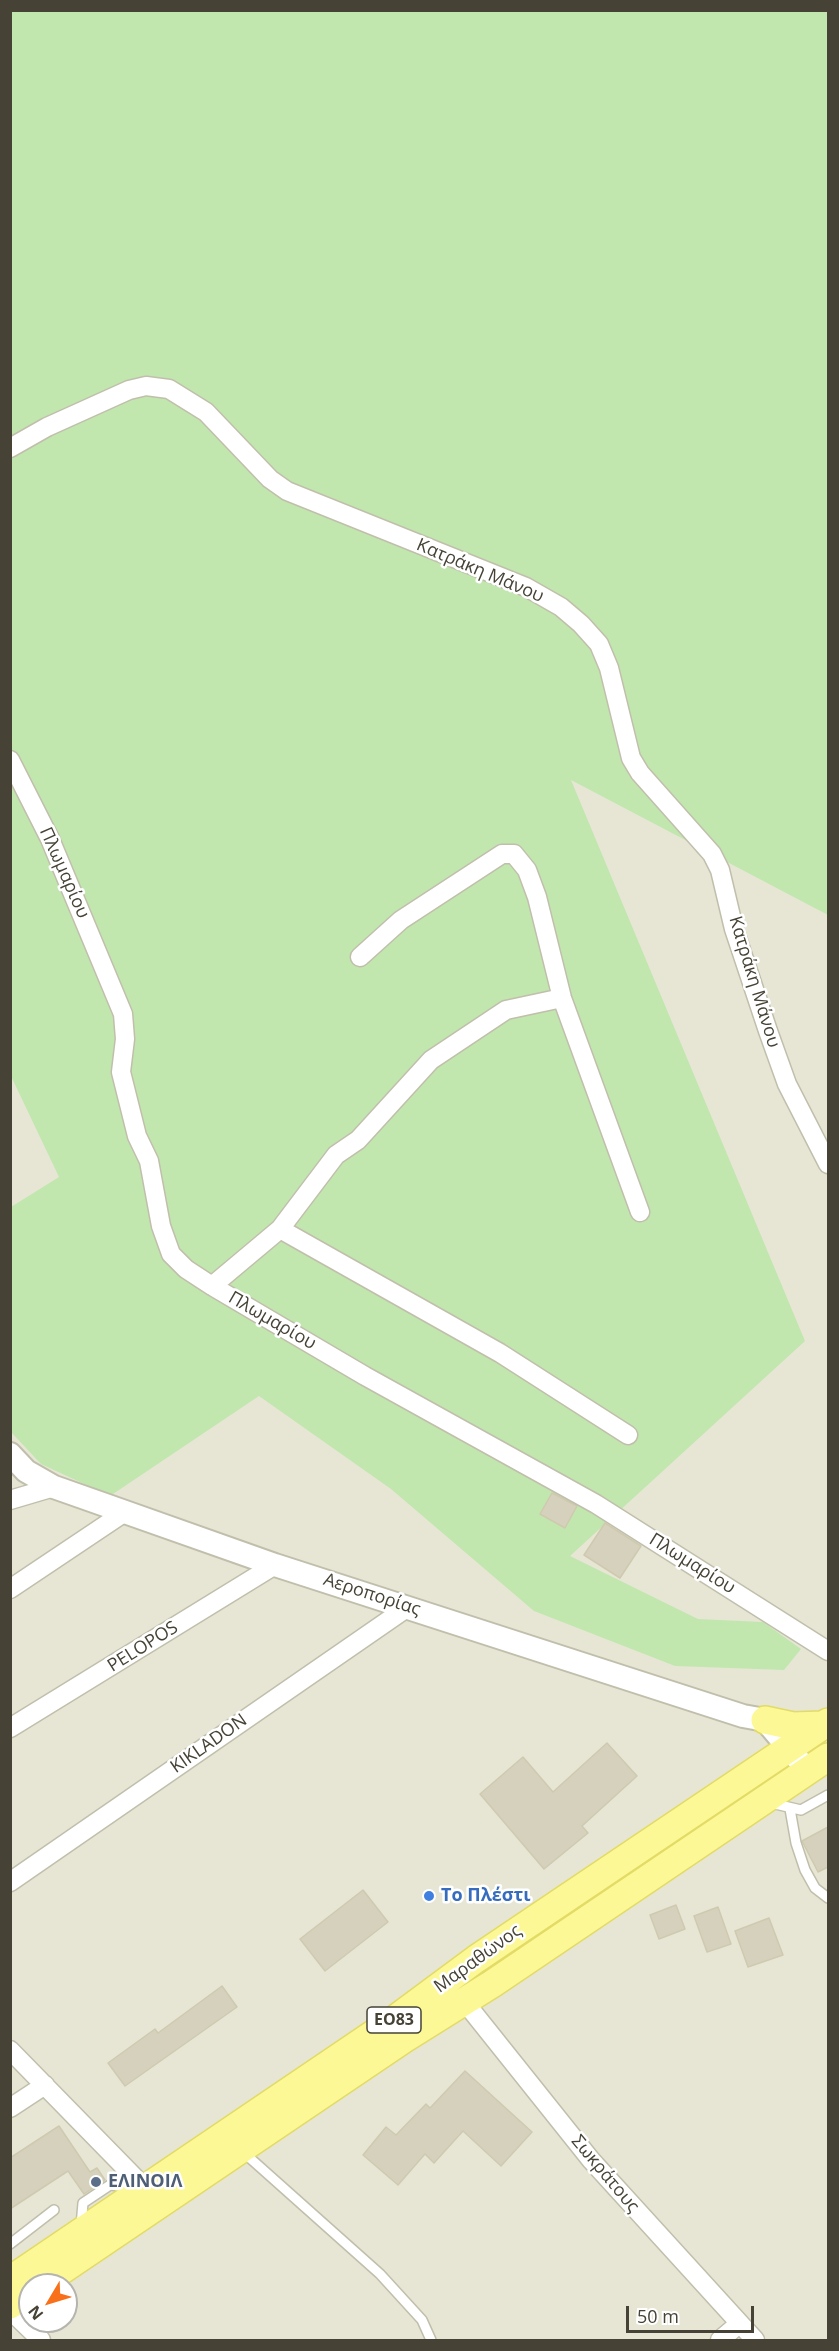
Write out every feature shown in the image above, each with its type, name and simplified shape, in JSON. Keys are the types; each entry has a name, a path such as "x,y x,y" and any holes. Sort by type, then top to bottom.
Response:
{"main road":[{"path":"754,1718 793,1726 826,1723"},
{"name":"Μαραθώνος","path":"10,2280 391,2022 476,1959 826,1723"},
{"name":"Μαραθώνος","path":"58,2273 810,1770"}],"street":[{"name":"Κατράκη Μάνου","path":"10,448 47,427 129,390 146,386 169,389 206,412 270,479 287,491 526,587 561,607 581,624 598,644 609,668 631,758 646,780 712,854 720,870 727,890 734,929 787,1084 828,1164"},
{"name":"Πλωμαρίου","path":"10,760 50,839 123,1014 125,1039 121,1072 137,1136 149,1161 161,1226 171,1254 186,1269 212,1286 365,1376 596,1504 828,1651"},
{"path":"360,957 401,920 501,854 514,854 527,870 537,897 562,998 640,1212"},
{"path":"212,1286 280,1229 336,1155 358,1140 431,1060 506,1010 562,998"},
{"path":"280,1229 500,1353 628,1436"},
{"name":"Αεροπορίας","path":"10,1454 26,1471 54,1487 275,1565 754,1718"},
{"path":"10,1500 54,1487"},
{"path":"10,1589 125,1512"},
{"name":"PELOPOS","path":"10,1728 275,1565"},
{"name":"KIKLADON","path":"10,1882 408,1606"},
{"path":"754,1718 784,1752 810,1770"},
{"name":"Σωκράτους","path":"464,2001 591,2160 755,2340"},
{"path":"10,2050 145,2188"},
{"path":"10,2108 45,2085"},
{"path":"10,2310 41,2340"},
{"path":"720,2340 739,2324"}],"lane":[{"path":"762,1803 778,1803 790,1809 801,1810 828,1795"},
{"path":"790,1809 796,1843 805,1870 815,1888 828,1898"},
{"path":"240,2149 380,2274 422,2320 431,2340"},
{"path":"10,2244 54,2210"}],"shaded area":[{"path":"11,363 828,852 828,2340 11,2340"}],"green space":[{"path":"11,11 828,11 828,915 571,780 805,1341 570,1556 698,1619 763,1622 801,1649 784,1670 675,1666 534,1611 391,1489 259,1396 110,1496 41,1464 11,1432 11,1207 59,1177 10,1074"}],"building":[{"path":"552,1493 577,1506 565,1528 540,1514"},
{"path":"605,1523 641,1546 620,1578 584,1555"},
{"path":"607,1743 637,1776 582,1826 588,1833 544,1869 480,1794 523,1757 553,1792"},
{"path":"828,1827 828,1867 818,1872 802,1841"},
{"path":"363,1890 388,1922 325,1971 300,1939"},
{"path":"676,1905 685,1929 659,1939 650,1915"},
{"path":"718,1907 731,1944 707,1952 694,1916"},
{"path":"769,1918 783,1955 748,1967 735,1931"},
{"path":"222,1986 237,2007 125,2086 108,2063 155,2029 158,2033"},
{"path":"465,2071 532,2132 501,2166 463,2131 434,2163 425,2154 398,2185 363,2155 386,2127 396,2135 426,2104 430,2108"},
{"path":"59,2126 90,2172 97,2168 105,2180 84,2194 68,2171 10,2209 10,2158"}],"place":[{"name":"Το Πλέστι","path":"429,1896"},
{"name":"ΕΛΙΝΟΙΛ","path":"96,2182"}]}
